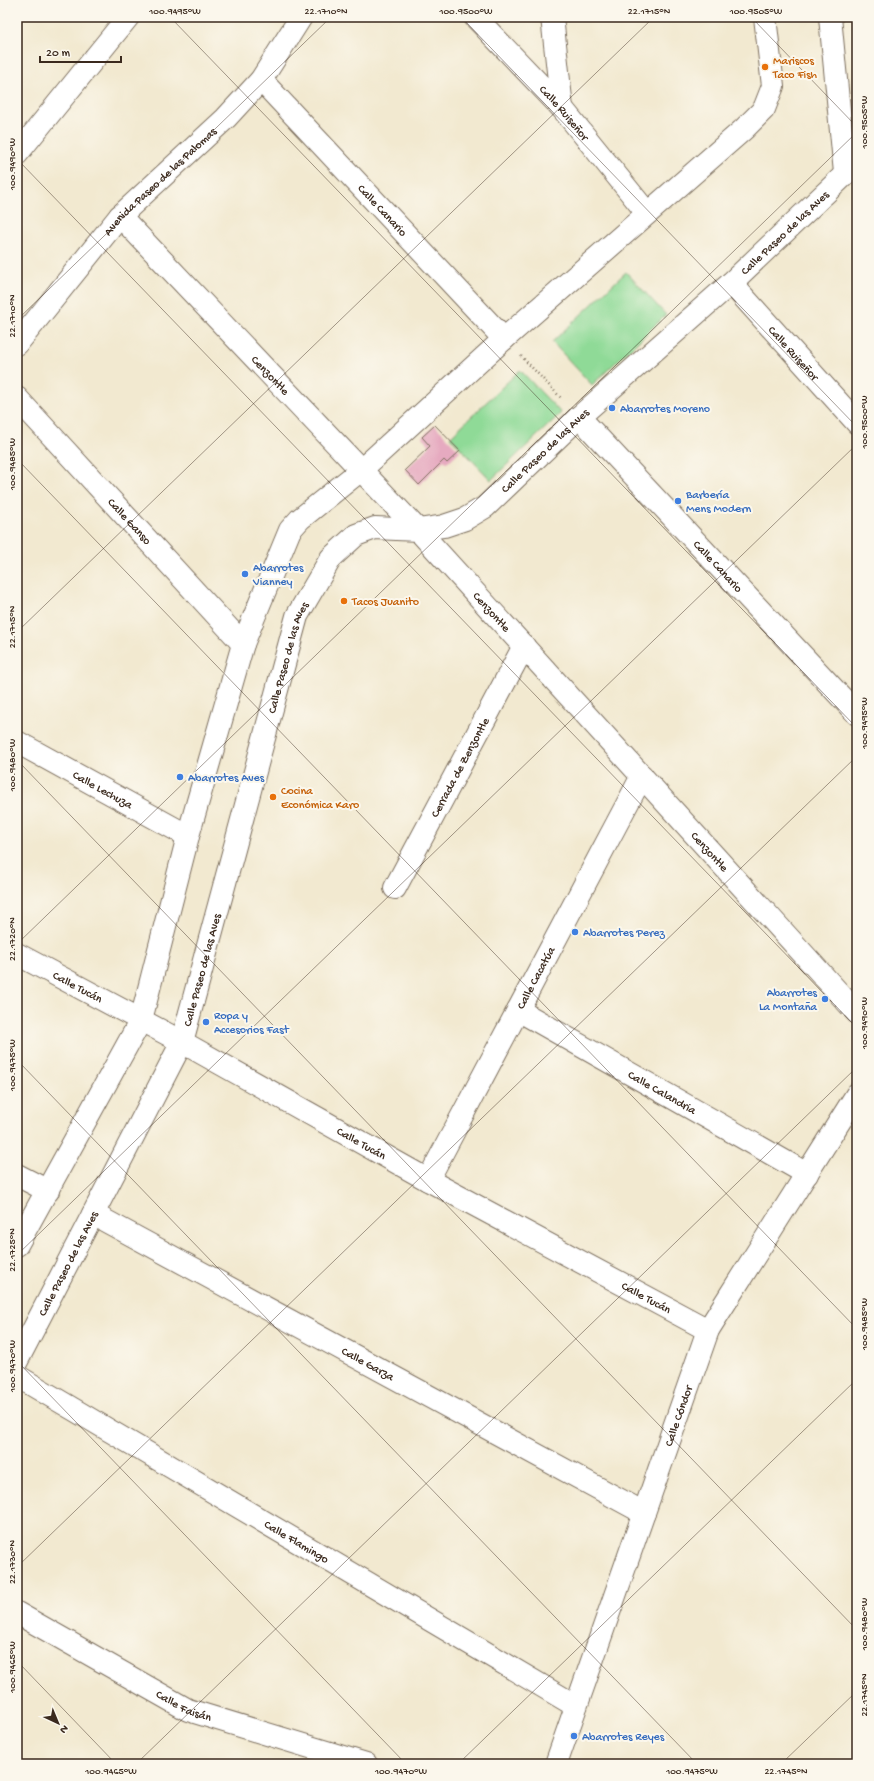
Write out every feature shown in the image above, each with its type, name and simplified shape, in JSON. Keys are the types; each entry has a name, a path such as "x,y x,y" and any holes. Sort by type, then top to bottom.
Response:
{"street":[{"path":"17,154 128,17"},
{"name":"Avenida Paseo de las Palomas","path":"17,344 120,216 226,118 261,80 301,17"},
{"name":"Calle Ruiseñor","path":"475,17 562,108 647,213"},
{"path":"552,17 562,108"},
{"path":"17,1246 141,1020 188,836 243,644 290,530 300,519 361,470 504,339 744,129 764,109 772,86 765,17"},
{"name":"Calle Paseo de las Aves","path":"17,1361 182,1042 297,616 331,558 356,535 375,528 418,530 444,526 465,519 485,507 579,417 731,283 851,168 830,17"},
{"name":"Calle Canario","path":"261,80 504,339"},
{"name":"Cenzontle","path":"120,216 418,530 857,1013"},
{"name":"Calle Ruiseñor","path":"731,283 857,423"},
{"name":"Calle Ganso","path":"17,398 243,644"},
{"name":"Calle Canario","path":"579,417 857,714"},
{"name":"Cerrada de Zenzontle","path":"395,888 524,646"},
{"name":"Calle Lechuza","path":"17,742 188,836"},
{"name":"Calle Cacatúa","path":"428,1180 642,776"},
{"name":"Calle Tucán","path":"17,954 182,1042 428,1180 708,1330"},
{"name":"Calle Calandria","path":"518,1010 807,1174"},
{"name":"Calle Cóndor","path":"556,1764 708,1330 857,1094"},
{"path":"17,1175 48,1191"},
{"name":"Calle Garza","path":"93,1214 644,1513"},
{"name":"Calle Flamingo","path":"17,1376 576,1706"},
{"name":"Calle Faisán","path":"17,1613 188,1710 366,1764"}],"path":[{"path":"504,339 579,417"}],"green space":[{"path":"626,272 666,315 592,385 552,342"},
{"path":"520,370 561,413 491,480 450,437"}],"building":[{"path":"435,425 460,451 447,463 444,460 419,485 405,470 430,446 422,437"}],"place":[{"name":"Mariscos Taco Fish","path":"765,67"},
{"name":"Abarrotes Moreno","path":"612,408"},
{"name":"Barbería Mens Modern","path":"678,501"},
{"name":"Abarrotes Vianney","path":"245,574"},
{"name":"Tacos Juanito","path":"344,601"},
{"name":"Abarrotes Aves","path":"180,777"},
{"name":"Cocina Económica Karo","path":"273,797"},
{"name":"Abarrotes Perez","path":"575,932"},
{"name":"Abarrotes La Montaña","path":"825,999"},
{"name":"Ropa y Accesorios Fast","path":"206,1022"},
{"name":"Abarrotes Reyes","path":"574,1736"}]}
